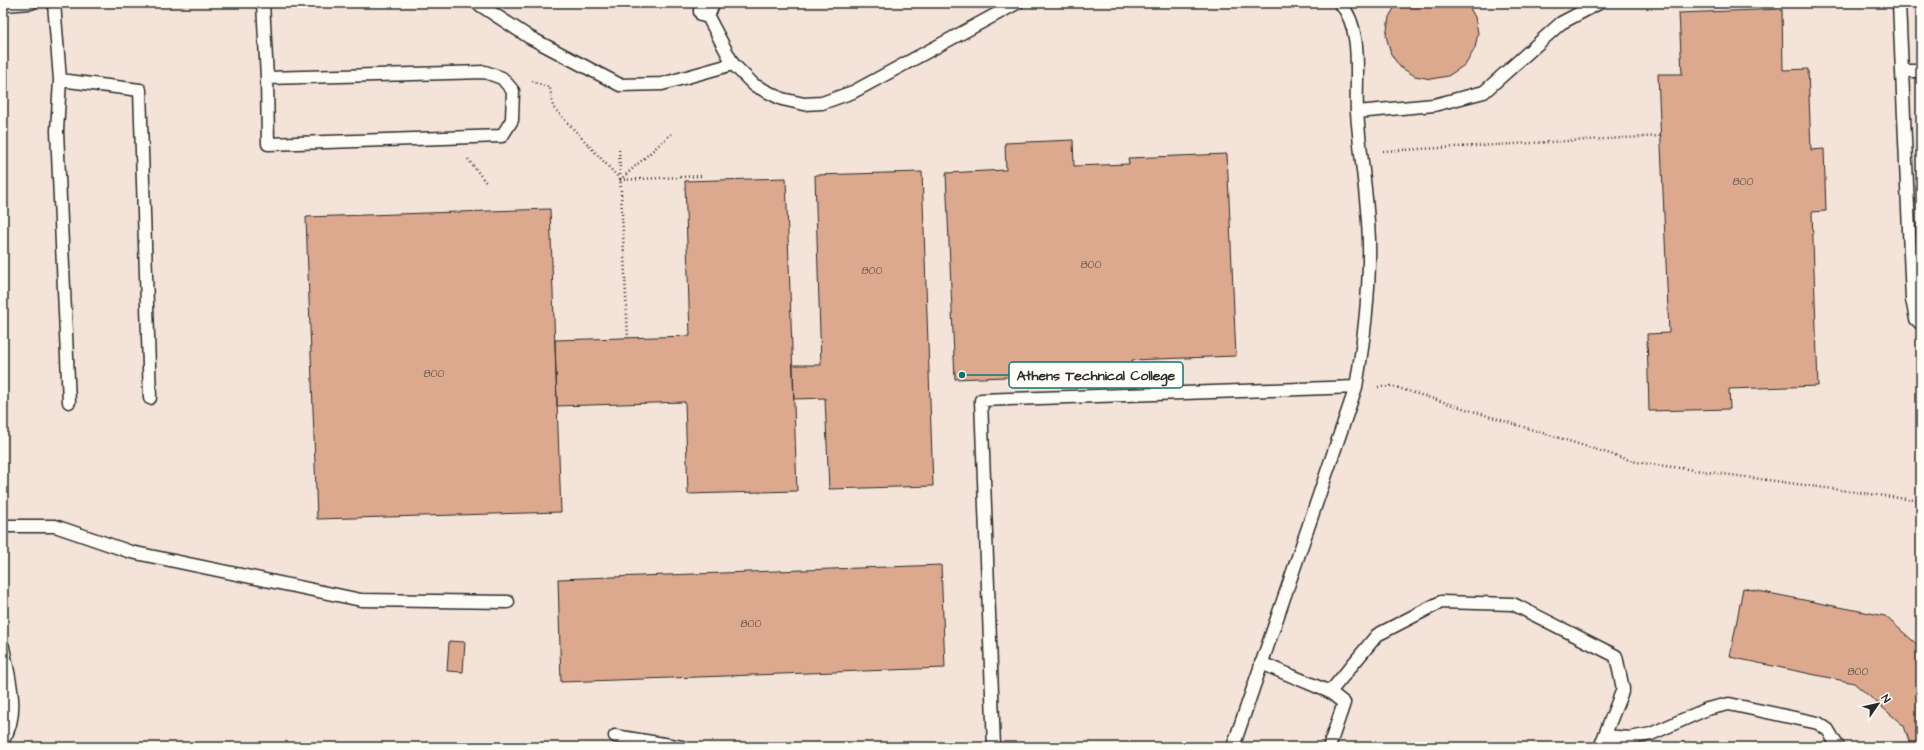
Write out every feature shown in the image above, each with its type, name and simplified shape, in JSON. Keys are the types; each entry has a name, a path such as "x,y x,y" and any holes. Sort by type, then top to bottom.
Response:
{"lane":[{"path":"3,5 32,3"},
{"path":"54,3 60,80 57,131 68,402"},
{"path":"263,3 267,78 268,144 502,136 512,120 513,91 507,82 497,76 474,71 267,78"},
{"path":"477,3 529,37 620,85 662,84 733,64"},
{"path":"706,6 733,64 754,85 782,99 804,104 822,103 853,92 1017,3"},
{"path":"1233,747 1356,387 1364,341 1369,242 1357,112 1357,44 1345,9 1340,3"},
{"path":"1357,112 1434,106 1484,92 1561,23 1599,3"},
{"path":"1900,3 1912,299 1916,319 1921,324"},
{"path":"1903,71 1921,71"},
{"path":"60,80 140,90 150,398"},
{"path":"994,747 981,400 1356,387"},
{"path":"3,526 55,526 132,552 361,600 508,602"},
{"path":"1330,692 1377,635 1441,602 1513,604 1616,656 1623,689 1603,742 1651,734 1707,709 1729,704 1818,723 1828,730 1838,747"},
{"path":"3,647 12,698 11,720 8,732 3,740"},
{"path":"1261,663 1330,692 1344,703 1329,747"},
{"path":"615,736 682,747"}],"path":[{"path":"550,88 553,107 620,180"},
{"path":"620,180 671,134"},
{"path":"1383,151 1661,136"},
{"path":"619,150 628,338"},
{"path":"620,180 701,176"},
{"path":"1356,387 1392,386 1636,462 1921,502"}],"shaded area":[{"path":"3,3 1921,3 1921,747 3,747"}],"building":[{"path":"1397,3 1467,3 1475,17 1478,33 1475,48 1466,64 1448,76 1431,79 1415,76 1400,67 1391,54 1386,36 1389,17"},
{"path":"1782,9 1783,70 1808,69 1811,150 1824,149 1826,211 1812,212 1818,386 1729,389 1730,409 1649,411 1647,334 1669,333 1658,74 1682,74 1679,13"},
{"path":"1073,140 1074,166 1129,164 1128,158 1227,154 1236,356 1132,360 1133,372 955,379 946,173 1006,170 1005,143"},
{"path":"922,172 933,486 829,489 825,398 794,399 793,365 821,365 815,175"},
{"path":"786,178 797,491 688,494 685,402 557,406 555,340 690,336 685,181"},
{"path":"550,209 561,512 317,519 306,217"},
{"path":"941,565 945,668 561,682 558,579"},
{"path":"1743,588 1885,616 1921,648 1921,747 1911,747 1904,726 1854,683 1730,657"},
{"path":"449,641 465,642 463,672 447,671"}],"place":[{"name":"Athens Technical College","path":"962,375"}]}
